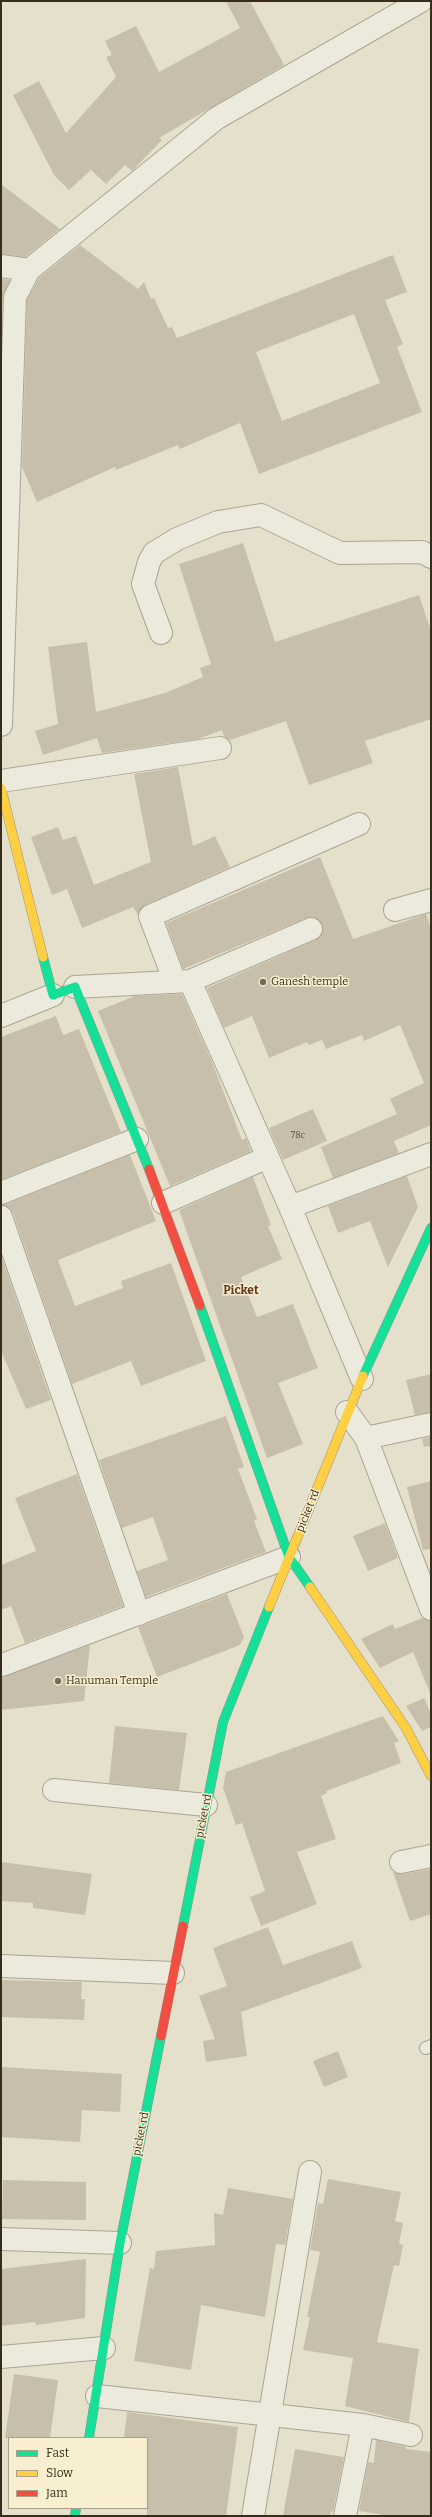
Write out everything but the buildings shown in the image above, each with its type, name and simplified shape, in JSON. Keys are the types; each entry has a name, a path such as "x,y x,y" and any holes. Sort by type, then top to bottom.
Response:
{"street":[{"path":"1,725 2,631 15,297 30,270 217,118 421,1"},
{"path":"1,266 30,270"},
{"path":"161,633 143,584 149,562 154,553 177,539 218,522 261,515 340,553 422,552 431,557"},
{"path":"1,781 220,748"},
{"path":"1,788 52,995"},
{"path":"359,824 150,916 290,1207 362,1379"},
{"path":"395,910 431,900"},
{"path":"1,1016 75,987 182,981 311,929"},
{"path":"75,987 163,1203 289,1557 406,1728 431,1776"},
{"path":"1,1193 137,1139"},
{"path":"290,1207 431,1154"},
{"path":"163,1203 266,1158"},
{"path":"1,1217 139,1614"},
{"name":"picket rd","path":"89,2437 120,2243 223,1722 347,1412 430,1232"},
{"path":"347,1412 366,1438 431,1609"},
{"path":"366,1438 431,1424"},
{"path":"2,1663 139,1614 289,1557"},
{"path":"54,1790 206,1805"},
{"path":"401,1862 431,1856"},
{"path":"1,1966 173,1973"},
{"path":"253,2516 310,2172"},
{"path":"1,2239 120,2243"},
{"path":"1,2357 104,2348"},
{"path":"96,2396 363,2425 410,2435"},
{"path":"345,2516 363,2425"}],"traffic: fast":[{"path":"43,957 53,995 75,987 149,1169"},
{"path":"363,1376 431,1228"},
{"path":"200,1306 289,1557 310,1587"},
{"path":"183,1926 223,1722 269,1607"},
{"path":"89,2437 120,2243 161,2036"},
{"path":"75,2516 76,2509"}],"traffic: slow":[{"path":"1,788 43,957"},
{"path":"269,1607 363,1376"},
{"path":"310,1587 406,1728 431,1776"}],"traffic: jam":[{"path":"149,1169 200,1306"},
{"path":"161,2036 183,1926"}],"place":[{"name":"Ganesh temple","path":"263,982"},
{"name":"Hanuman Temple","path":"58,1681"}],"district":[{"name":"Picket","path":"241,1291"}]}
